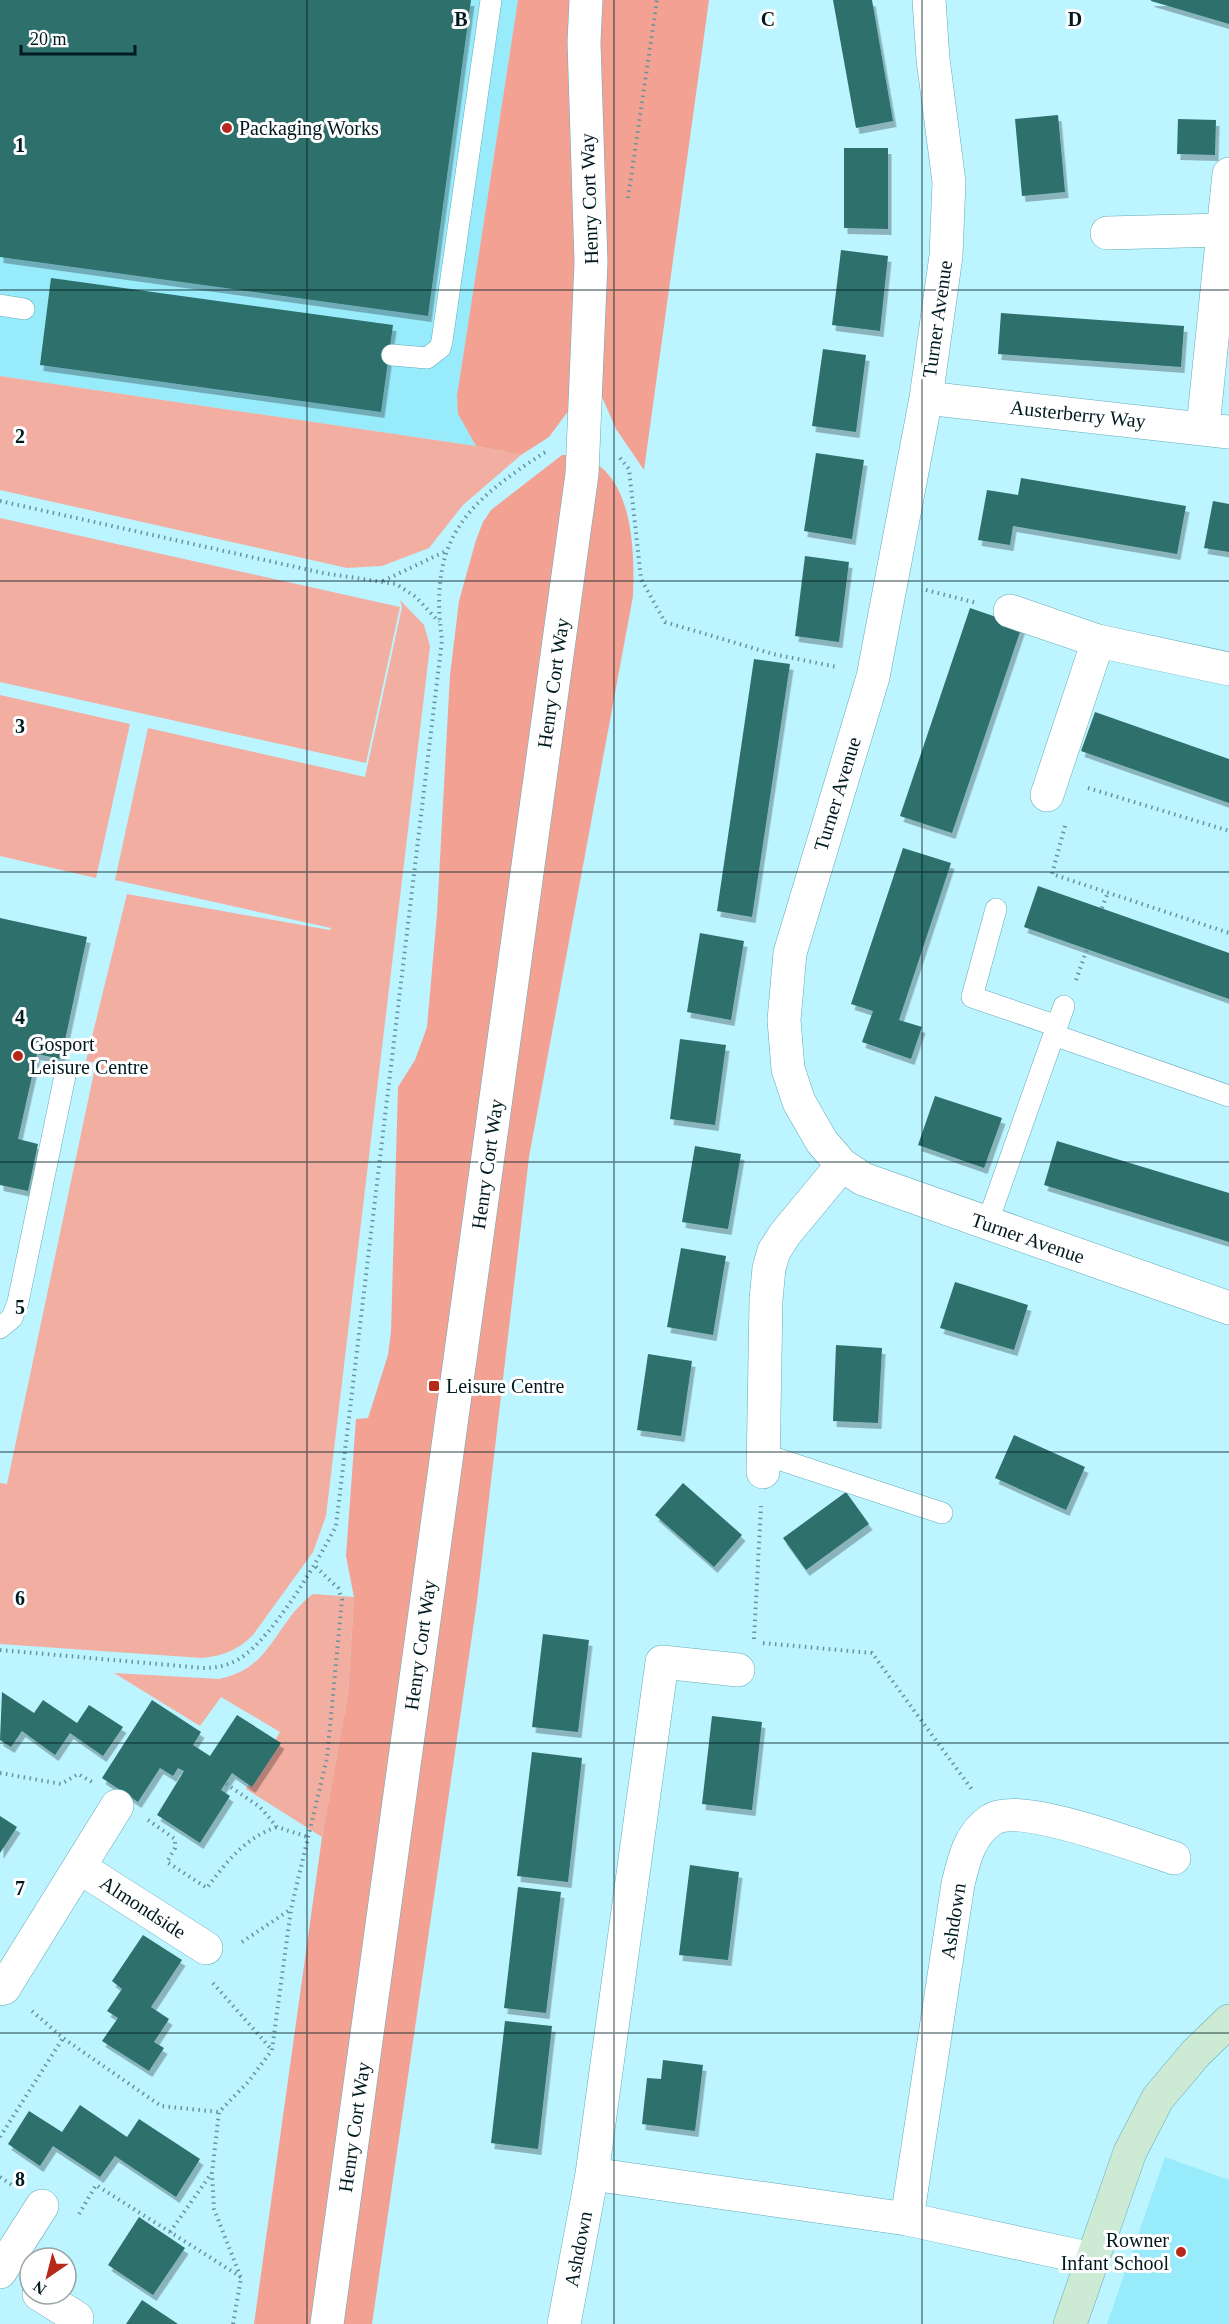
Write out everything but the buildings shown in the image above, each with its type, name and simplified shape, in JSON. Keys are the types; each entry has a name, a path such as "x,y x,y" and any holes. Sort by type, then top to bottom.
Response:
{"street":[{"name":"Henry Cort Way","path":"327,2324 582,474 591,262 584,42 586,0"},
{"name":"Turner Avenue","path":"929,0 933,59 949,182 946,256 926,398 873,677 790,953 784,1020 788,1069 799,1102 822,1142 842,1165 862,1179 1229,1308"},
{"path":"1216,430 1223,230 1229,174"},
{"path":"1107,233 1223,230"},
{"name":"Austerberry Way","path":"926,398 1216,430"},
{"path":"1010,611 1098,641 1229,669"},
{"path":"1064,799 1098,641"},
{"path":"763,1463 766,1300 769,1268 774,1251 785,1234 842,1165"},
{"name":"Ashdown","path":"564,2324 592,2174 662,1662 738,1670"},
{"name":"Almondside","path":"2,1988 117,1806"},
{"path":"993,1819 1012,1814 1038,1816 1174,1858"},
{"name":"Ashdown","path":"907,2219 958,1884 965,1856 977,1833 993,1819"},
{"name":"Almondside","path":"79,1867 206,1948"},
{"path":"1070,2324 1130,2152 1158,2098 1196,2053 1229,2021"},
{"path":"592,2174 907,2219 1092,2259"},
{"path":"18,2281 1,2270 42,2206"},
{"path":"58,2306 77,2318"}],"lane":[{"path":"392,355 428,358 440,348 442,341 491,0"},
{"path":"0,305 24,309"},
{"path":"996,909 972,997 1055,1031 1229,1096"},
{"path":"987,1224 1064,1005"},
{"path":"0,1328 12,1318 18,1302 66,1071"},
{"path":"763,1463 942,1513"}],"path":[{"path":"628,200 657,0"},
{"path":"615,452 629,469 641,579 664,622 773,654 873,677"},
{"path":"0,1650 216,1668 229,1664 250,1651 315,1566 336,1526 442,640 439,623 445,552 460,523 489,491"},
{"path":"0,501 322,573 396,584 416,597 439,623"},
{"path":"383,581 445,552"},
{"path":"892,582 1010,611"},
{"path":"1229,831 1064,799 1052,874 1229,933"},
{"path":"1102,908 1108,892"},
{"path":"754,1642 763,1463"},
{"path":"233,2324 241,2278 214,2209 212,2173 219,2112 249,2081 272,2050 291,1909 327,1758 343,1611 338,1588 315,1566"},
{"path":"738,1670 741,1641 872,1653 993,1819"},
{"path":"0,1773 61,1784 78,1774 112,1795 117,1806 136,1811 175,1839 175,1848 167,1862 207,1888 234,1856 258,1833 277,1827"},
{"path":"226,1784 260,1808 277,1827 308,1838"},
{"path":"272,2050 210,1979 206,1948 234,1947 291,1909"},
{"path":"2,1988 63,2038 162,2106 219,2112"},
{"path":"0,2137 63,2038"},
{"path":"170,2232 212,2173"},
{"path":"42,2206 65,2217 79,2214 96,2185 241,2278"}],"shaded area":[{"name":"Packaging Works","path":"0,0 518,0 457,396 458,414 476,446 0,376"},
{"path":"518,0 709,0 644,470 616,429 599,390 575,402 549,437 521,455 476,446 458,414 457,396"},
{"path":"0,376 476,446 521,455 463,505 429,548 382,566 347,568 0,490"},
{"path":"562,455 586,458 603,469 616,486 625,506 630,529 633,553 633,596 529,1157 477,1601 372,2324 254,2324 322,1837 348,1694 354,1597 346,1556 356,1419 368,1418 388,1355 391,1332 398,1087 415,1060 427,1027 437,914 450,675 459,601 476,540 491,510"},
{"path":"0,518 400,607 366,763 0,682"},
{"path":"400,600 424,625 430,646 326,1516 313,1552 253,1635 242,1645 217,1656 202,1658 0,1644 0,1483 7,1484 96,1063 86,1061 127,894 330,930 331,928 115,880 148,728 365,777 402,607"},
{"path":"0,695 130,724 96,878 0,856"},
{"path":"313,1594 354,1597 348,1694 322,1837 246,1789 280,1732 221,1697 200,1726 114,1673 219,1679 237,1674 262,1655 300,1605"},
{"name":"Rowner Infant School","path":"1165,2157 1229,2180 1229,2324 1107,2324"}],"place":[{"name":"Packaging Works","path":"227,128"},
{"name":"Gosport Leisure Centre","path":"18,1056"},
{"name":"Leisure Centre","path":"434,1386"},
{"name":"Rowner Infant School","path":"1181,2252"}]}
